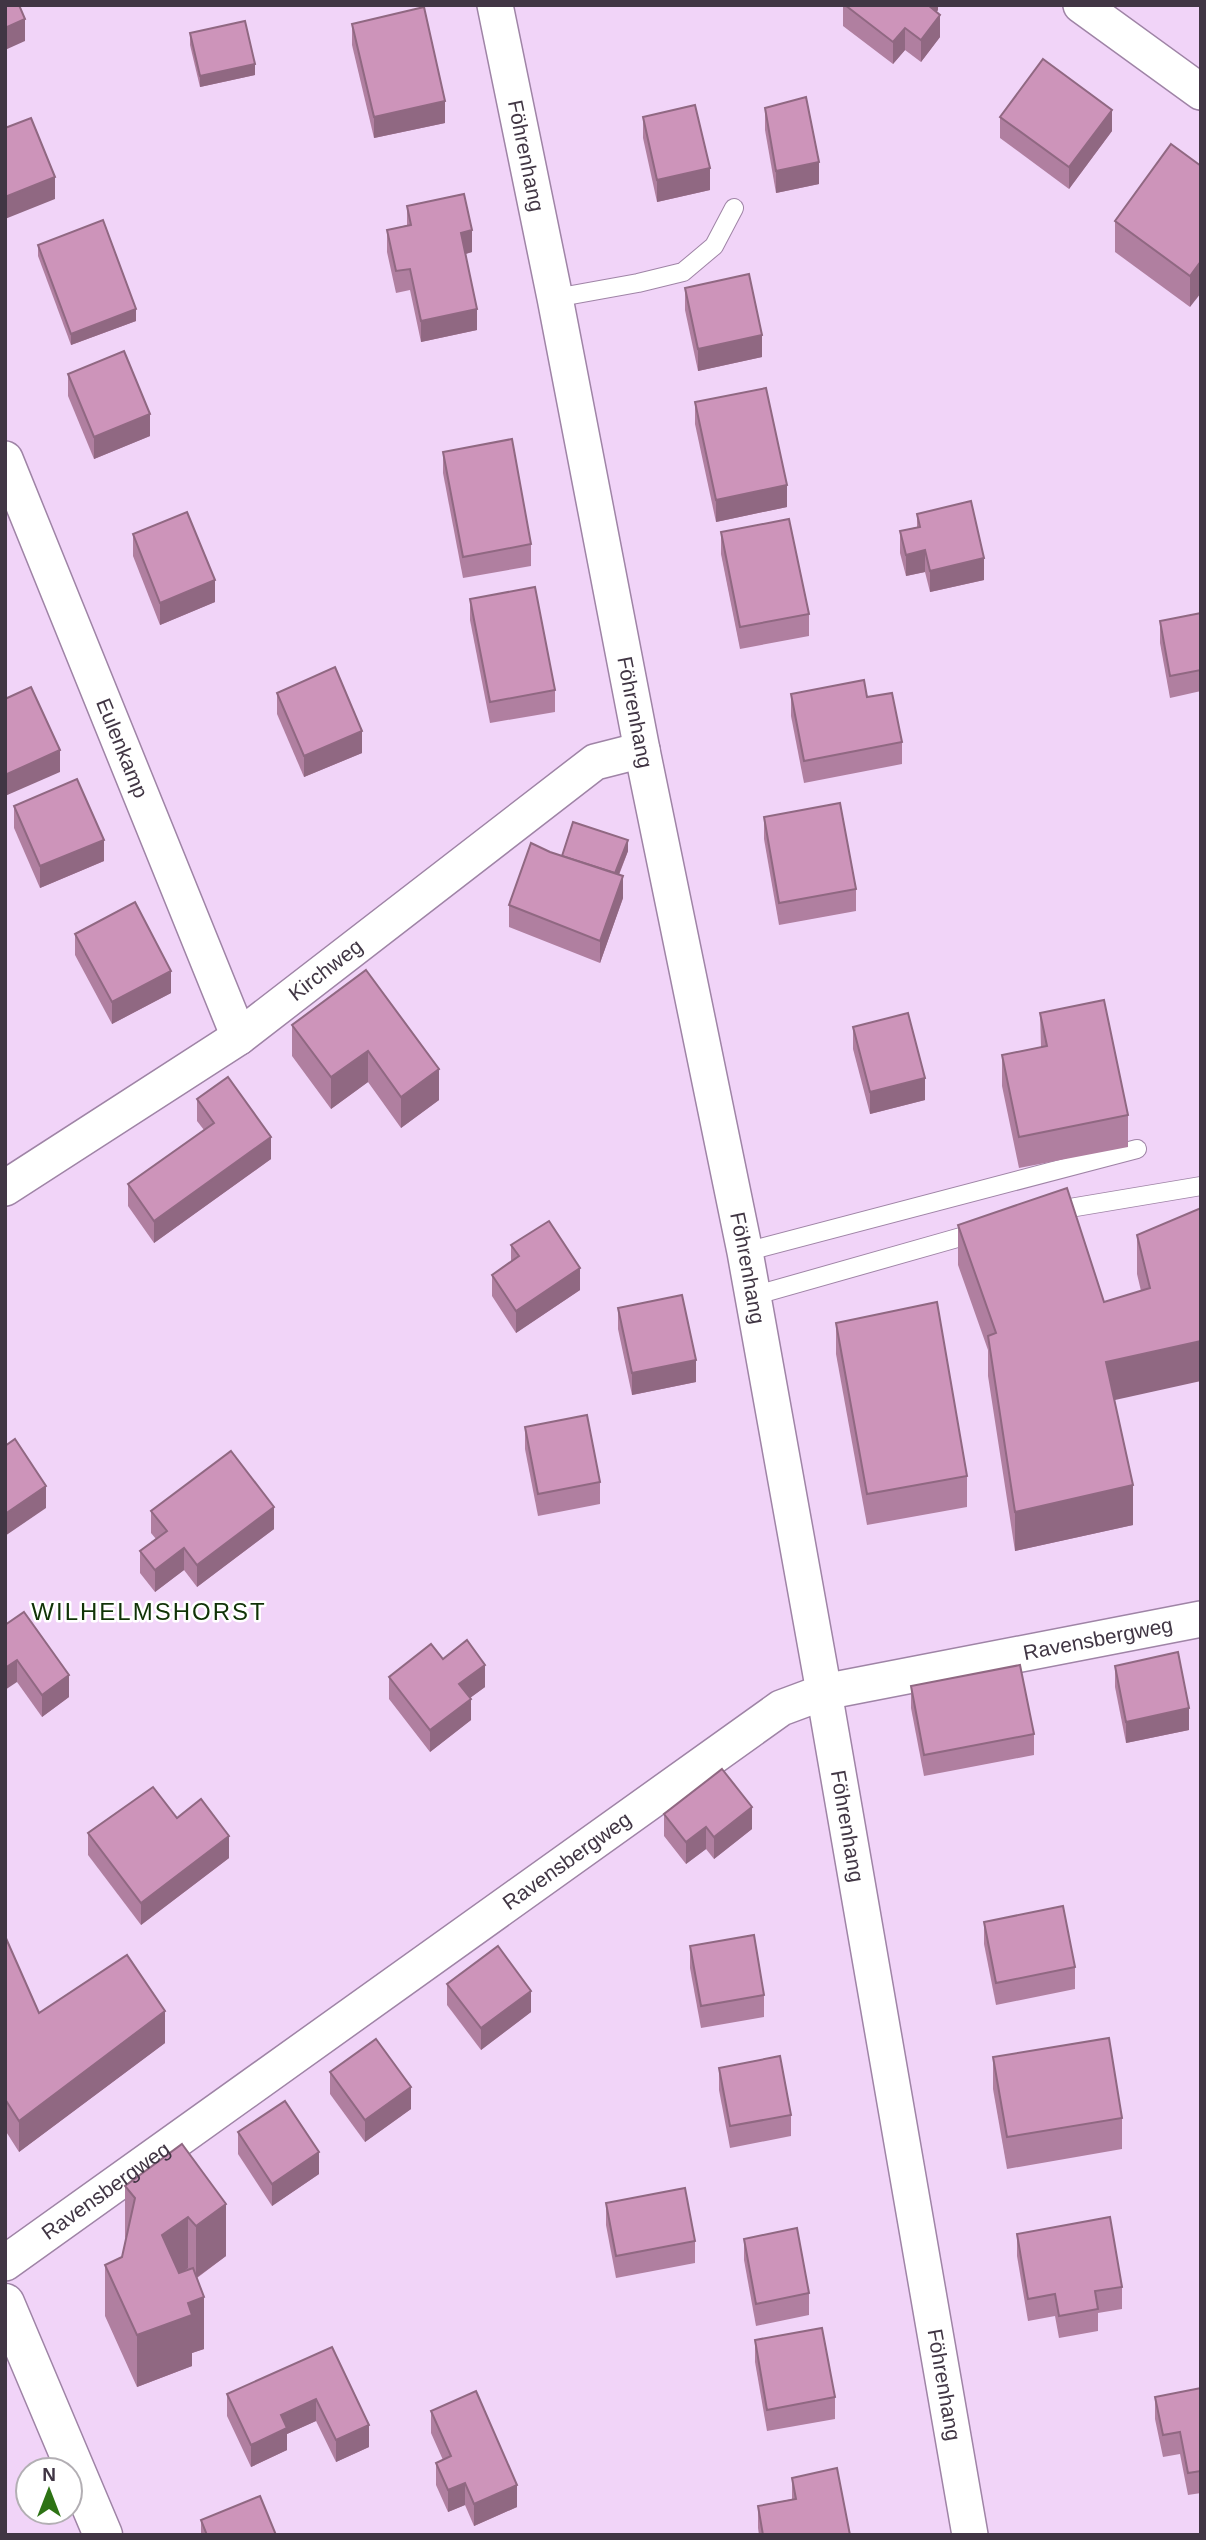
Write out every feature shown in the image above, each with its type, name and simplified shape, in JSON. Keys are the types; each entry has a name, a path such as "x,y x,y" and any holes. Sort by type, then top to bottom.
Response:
{"street":[{"name":"Föhrenhang","path":"495,5 555,298 642,750 745,1252 970,2535"},
{"path":"1081,5 1201,92"},
{"name":"Eulenkamp","path":"5,459 239,1037"},
{"name":"Kirchweg","path":"5,1188 239,1037 594,762 642,750"},
{"name":"Ravensbergweg","path":"5,2263 781,1708 824,1692 1201,1619"},
{"path":"5,2303 103,2535"}],"lane":[{"path":"555,298 638,284 683,272 714,246 734,208"},
{"path":"745,1252 1137,1149"},
{"path":"1033,1217 1060,1209 1201,1186"},
{"path":"753,1296 993,1228"}],"building":[{"path":"5,5 19,5 25,19 5,28"},
{"path":"845,5 928,5 940,15 921,40 905,28 893,42"},
{"path":"424,7 445,101 374,117 352,24"},
{"path":"245,21 255,64 200,76 190,33"},
{"path":"1043,59 1112,110 1069,167 1000,117"},
{"path":"806,97 819,162 776,171 765,108"},
{"path":"695,105 710,168 657,180 643,117"},
{"path":"31,118 55,177 5,197 5,128"},
{"path":"1171,144 1201,166 1201,261 1190,276 1115,221"},
{"path":"464,194 472,230 461,233 477,309 421,321 410,269 396,271 387,230 411,225 407,206"},
{"path":"103,220 136,309 71,334 38,245"},
{"path":"749,274 762,335 698,349 685,288"},
{"path":"124,351 150,414 94,437 68,374"},
{"path":"766,388 787,485 716,500 695,402"},
{"path":"512,439 531,544 463,557 443,452"},
{"path":"971,501 984,558 930,571 925,550 906,555 900,531 920,527 917,514"},
{"path":"187,512 215,580 160,603 133,534"},
{"path":"789,519 809,614 740,627 721,532"},
{"path":"535,587 555,690 490,702 470,599"},
{"path":"1201,613 1201,670 1170,676 1160,621"},
{"path":"335,667 362,731 304,756 277,693"},
{"path":"864,680 867,697 892,693 902,742 804,761 791,694"},
{"path":"31,687 60,750 5,775 5,699"},
{"path":"77,779 104,840 40,866 14,806"},
{"path":"840,803 856,889 779,903 764,817"},
{"path":"573,822 628,840 615,873 562,856"},
{"path":"531,843 623,876 600,941 509,905"},
{"path":"135,902 171,971 112,1002 75,934"},
{"path":"366,970 439,1069 401,1097 368,1051 331,1077 292,1025"},
{"path":"1104,1000 1128,1115 1019,1137 1002,1055 1047,1046 1040,1013"},
{"path":"908,1013 925,1078 870,1092 853,1027"},
{"path":"228,1077 271,1137 154,1221 128,1184 214,1123 197,1099"},
{"path":"1067,1188 1104,1302 1150,1288 1137,1235 1201,1208 1201,1341 1106,1362 1133,1485 1015,1512 988,1336 996,1333 958,1225"},
{"path":"549,1221 580,1268 516,1311 492,1275 519,1256 511,1245"},
{"path":"682,1295 696,1360 632,1373 618,1308"},
{"path":"937,1302 967,1476 867,1494 836,1323"},
{"path":"587,1415 600,1482 538,1494 525,1427"},
{"path":"15,1439 46,1486 5,1514 5,1446"},
{"path":"231,1451 274,1507 197,1565 184,1548 155,1570 140,1551 167,1531 151,1511"},
{"path":"24,1612 69,1675 42,1695 17,1660 5,1668 5,1625"},
{"path":"467,1640 485,1665 459,1684 471,1699 430,1730 389,1677 431,1644 443,1659"},
{"path":"1178,1652 1189,1708 1126,1722 1115,1666"},
{"path":"1020,1665 1034,1734 924,1755 911,1686"},
{"path":"722,1769 752,1807 714,1837 706,1827 686,1842 664,1814"},
{"path":"153,1787 177,1818 201,1799 229,1836 141,1903 88,1833"},
{"path":"1063,1906 1075,1967 996,1983 984,1922"},
{"path":"754,1935 764,1995 701,2006 690,1946"},
{"path":"5,1936 39,2013 127,1955 165,2011 19,2121 5,2099"},
{"path":"498,1946 531,1991 481,2028 447,1984"},
{"path":"1109,2038 1122,2118 1007,2137 993,2057"},
{"path":"376,2039 411,2087 365,2120 330,2072"},
{"path":"780,2056 791,2115 730,2126 719,2068"},
{"path":"285,2101 319,2152 272,2184 238,2132"},
{"path":"182,2144 226,2204 196,2226 188,2217 162,2235 179,2273 193,2268 204,2297 188,2303 192,2315 137,2335 105,2265 122,2257 135,2198 125,2186"},
{"path":"685,2188 695,2241 616,2256 606,2203"},
{"path":"1110,2217 1122,2287 1095,2291 1098,2309 1059,2316 1055,2294 1028,2299 1017,2234"},
{"path":"797,2228 809,2293 756,2304 744,2239"},
{"path":"822,2328 835,2397 767,2410 755,2340"},
{"path":"332,2347 369,2425 336,2440 316,2399 281,2415 287,2428 251,2445 227,2394"},
{"path":"1201,2388 1201,2471 1188,2473 1180,2432 1163,2435 1155,2397"},
{"path":"476,2391 517,2485 474,2504 465,2483 448,2490 436,2463 451,2456 431,2411"},
{"path":"837,2468 850,2535 763,2535 758,2506 796,2499 792,2478"},
{"path":"260,2496 276,2535 207,2535 201,2520"}],"district":[{"name":"WILHELMSHORST","path":"149,1612"}]}
